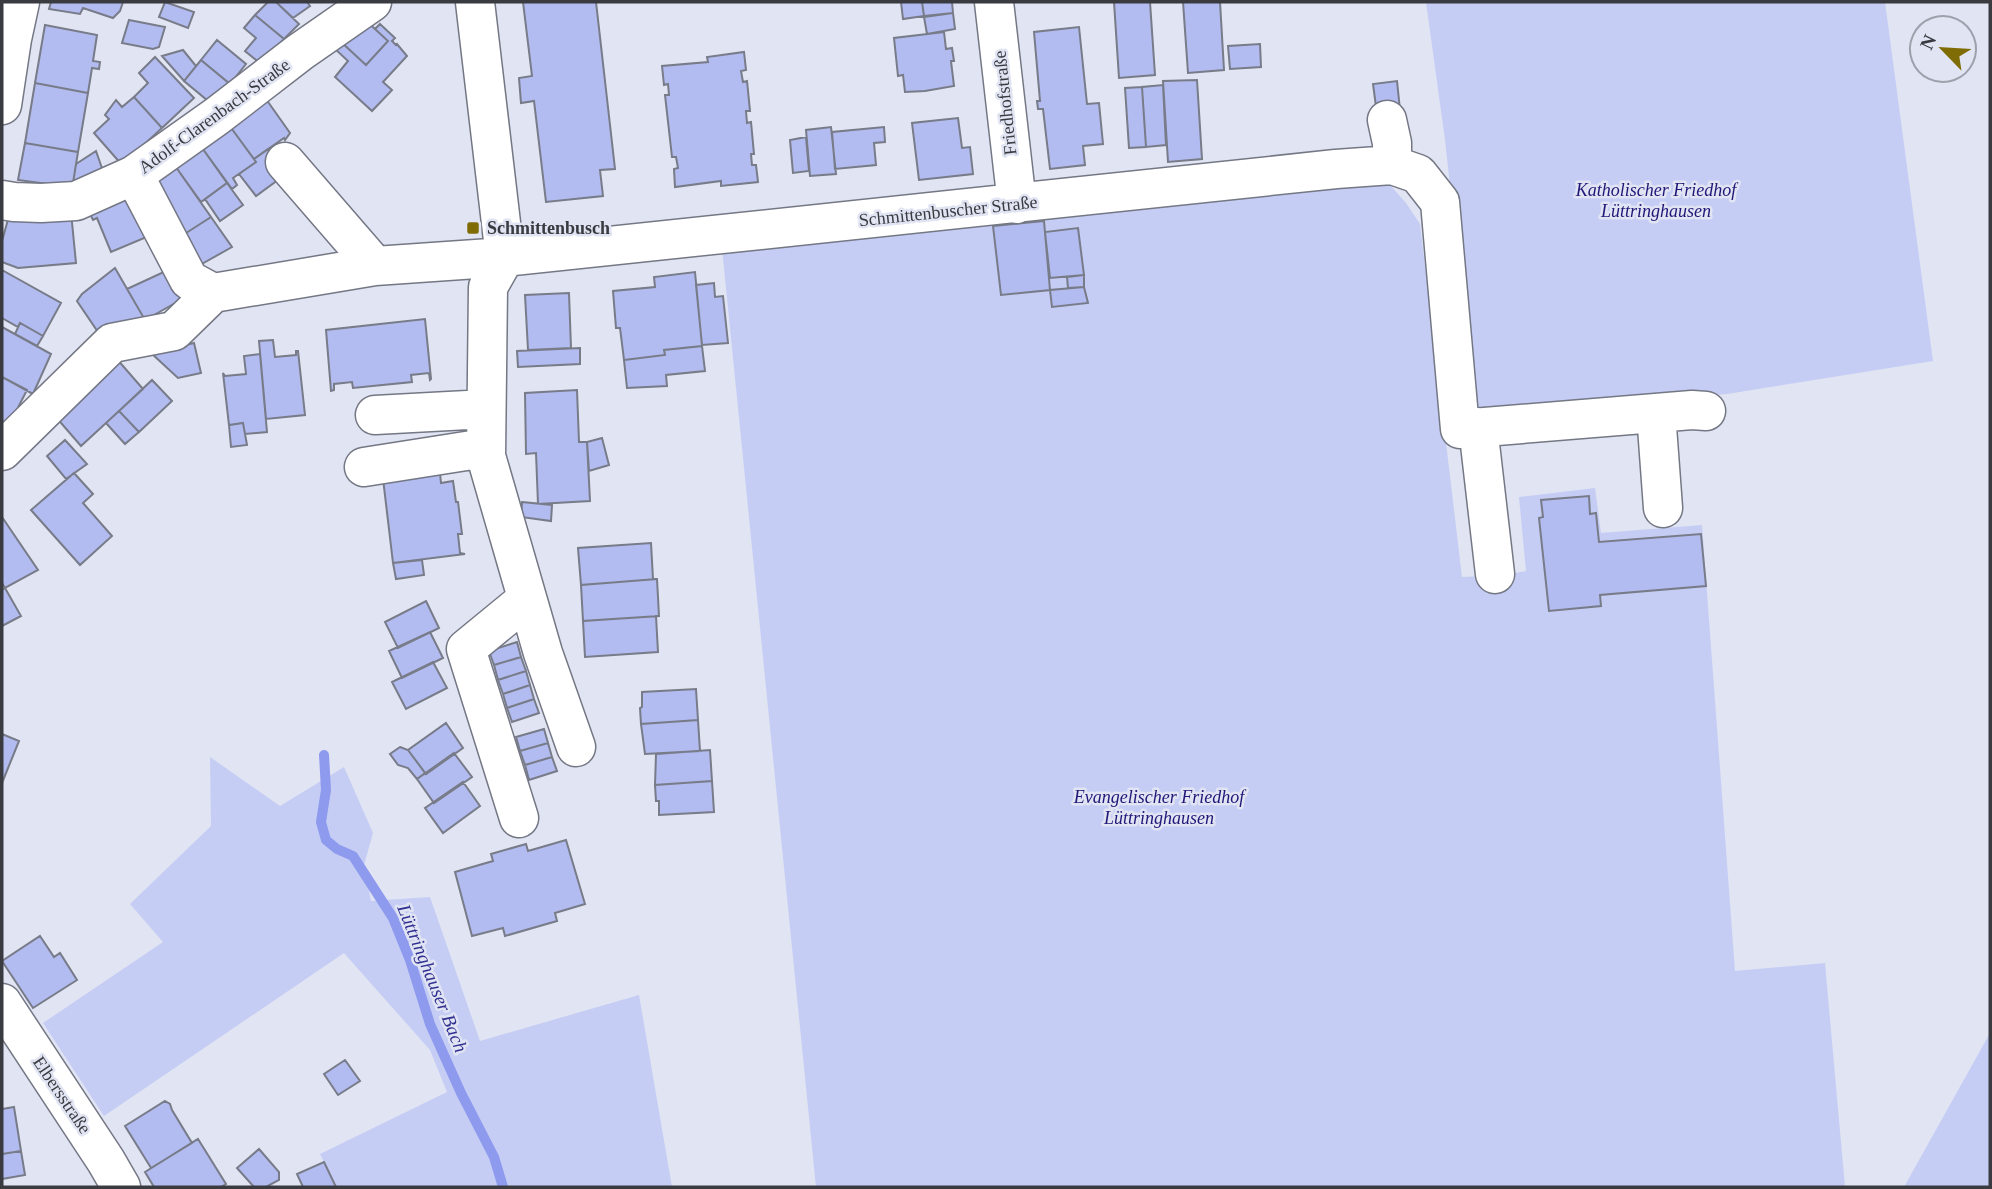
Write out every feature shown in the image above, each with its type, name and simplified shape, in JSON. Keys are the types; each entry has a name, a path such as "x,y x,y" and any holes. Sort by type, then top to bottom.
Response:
{"street":[{"path":"2,105 7,37 20,2"},
{"name":"Adolf-Clarenbach-Straße","path":"2,200 41,203 76,201 134,175 372,2"},
{"path":"475,2 503,241 488,287 486,456 543,653 576,747"},
{"name":"Friedhofstraße","path":"994,2 1017,204"},
{"path":"1387,120 1392,143 1392,165 1418,174 1440,202 1460,429 1706,411"},
{"path":"285,162 375,266"},
{"name":"Schmittenbuscher Straße","path":"213,293 503,241 1017,204 1392,165"},
{"path":"2,451 112,343 174,331 213,293 189,280 134,175"},
{"path":"375,415 486,408"},
{"path":"1656,413 1663,509"},
{"path":"1478,427 1495,574"},
{"path":"365,467 485,448"},
{"path":"519,818 466,649 527,599"},
{"name":"Elbersstraße","path":"2,1003 121,1187"}],"green space":[{"name":"Katholischer Friedhof Lüttringhausen","path":"1426,2 1885,2 1933,361 1727,394 1475,414 1445,140"},
{"name":"Evangelischer Friedhof Lüttringhausen","path":"1372,179 1390,185 1420,224 1462,577 1526,571 1519,497 1595,488 1601,533 1702,525 1735,971 1825,963 1845,1187 816,1187 722,248"},
{"path":"210,757 280,806 344,767 373,833 364,865 371,901 430,897 480,1041 639,995 672,1187 336,1187 320,1154 447,1092 430,1050 344,953 104,1116 43,1023 163,942 130,904 211,826"},
{"path":"1990,1033 1990,1187 1904,1187"}],"building":[{"path":"51,2 123,2 120,11 113,18 83,8 80,14 49,9"},
{"path":"165,2 194,12 188,28 159,17"},
{"path":"268,2 276,2 299,24 284,39 255,15"},
{"path":"276,2 307,2 310,6 293,18"},
{"path":"523,2 596,2 615,169 600,170 603,196 546,202 534,101 521,103 519,78 532,76"},
{"path":"901,2 922,2 924,16 903,19"},
{"path":"922,2 952,2 953,13 924,16"},
{"path":"1114,2 1150,2 1155,75 1119,78"},
{"path":"1183,2 1220,2 1224,70 1188,73"},
{"path":"953,13 955,29 927,34 924,17"},
{"path":"255,15 284,39 262,65 245,51 256,38 244,28"},
{"path":"362,17 388,41 366,65 340,41"},
{"path":"129,20 165,27 159,47 153,49 122,43"},
{"path":"380,24 395,38 392,41 407,56 383,82 392,90 372,111 335,77 348,61 334,48 340,41 366,65 388,41 375,29"},
{"path":"45,25 97,35 93,61 100,62 99,69 92,68 88,93 35,83"},
{"path":"1079,27 1087,104 1099,103 1103,144 1083,146 1085,165 1050,169 1043,109 1038,109 1037,101 1040,101 1034,32"},
{"path":"944,32 946,49 952,48 954,86 905,92 903,75 898,76 894,38"},
{"path":"217,40 246,64 230,84 201,60"},
{"path":"1260,44 1261,67 1230,69 1228,46"},
{"path":"183,50 196,66 184,81 162,56"},
{"path":"744,52 746,70 741,71 743,82 747,81 750,111 746,111 747,123 751,122 754,154 751,154 752,165 756,165 758,182 721,186 721,181 675,187 674,169 678,168 676,157 672,157 665,95 669,95 668,84 664,85 662,66 708,62 707,57"},
{"path":"155,57 194,98 162,128 134,97 148,83 139,73"},
{"path":"201,60 230,84 213,105 184,81"},
{"path":"1197,80 1202,159 1168,162 1163,81"},
{"path":"1397,81 1400,110 1377,114 1373,84"},
{"path":"35,83 88,93 78,152 25,143"},
{"path":"1163,85 1166,145 1146,147 1142,87"},
{"path":"1142,87 1146,147 1129,148 1125,88"},
{"path":"134,97 162,128 122,165 94,133 109,119 105,115 116,100 122,107"},
{"path":"266,99 290,133 285,140 284,138 254,159 229,125"},
{"path":"958,118 962,148 970,147 973,174 919,180 912,123"},
{"path":"229,125 256,162 233,178 237,185 232,189 200,145"},
{"path":"831,127 836,174 810,176 806,130"},
{"path":"884,127 885,142 874,143 876,165 835,169 832,132"},
{"path":"806,137 809,171 793,173 790,140"},
{"path":"25,143 78,152 73,183 63,186 18,180"},
{"path":"200,145 227,183 201,202 173,163"},
{"path":"268,149 286,174 256,196 239,174"},
{"path":"96,151 104,174 73,183 76,164"},
{"path":"173,163 211,217 183,235 145,183"},
{"path":"227,183 243,205 220,221 205,199"},
{"path":"128,186 149,236 111,252 97,218 93,220 90,214"},
{"path":"71,212 76,263 18,268 2,262 2,241 9,216"},
{"path":"211,217 232,247 200,265 183,235"},
{"path":"1044,221 1050,290 1001,295 993,226"},
{"path":"1078,228 1084,275 1050,278 1045,232"},
{"path":"115,268 145,320 98,332 77,301"},
{"path":"2,270 61,303 43,336 20,323 18,327 2,318"},
{"path":"168,270 186,297 145,320 127,289"},
{"path":"695,272 702,346 664,350 665,355 624,360 620,328 616,328 613,291 655,287 654,277"},
{"path":"1084,275 1084,287 1068,288 1067,277"},
{"path":"714,283 715,297 723,296 728,343 702,345 696,285"},
{"path":"1084,287 1088,303 1052,307 1050,290"},
{"path":"569,293 571,348 528,350 525,295"},
{"path":"425,319 430,380 429,373 411,375 412,382 353,388 352,382 334,384 334,390 331,391 326,330"},
{"path":"20,323 43,336 37,346 15,334"},
{"path":"2,327 51,354 33,394 2,377"},
{"path":"273,340 275,357 296,355 298,351 305,415 266,419 259,341"},
{"path":"194,343 201,373 178,378 151,353"},
{"path":"702,346 705,371 666,375 667,386 627,388 624,360 665,355 664,350"},
{"path":"580,348 580,364 518,367 517,351"},
{"path":"260,354 267,432 245,434 243,423 229,425 223,373 225,376 246,374 244,356"},
{"path":"116,358 143,389 81,446 55,416"},
{"path":"2,377 27,390 2,439"},
{"path":"152,380 172,401 139,432 119,411"},
{"path":"577,390 579,442 587,442 590,501 538,504 536,453 526,454 525,393"},
{"path":"119,411 139,432 125,444 106,423"},
{"path":"243,423 247,445 231,447 229,425"},
{"path":"602,438 609,465 589,471 587,442"},
{"path":"65,440 87,464 66,479 47,456"},
{"path":"439,463 441,483 453,481 462,534 458,534 460,553 465,554 393,563 382,470"},
{"path":"74,473 93,494 83,503 112,536 80,565 31,510"},
{"path":"1589,496 1590,514 1596,513 1599,542 1701,534 1706,586 1600,595 1601,606 1549,611 1539,518 1543,517 1541,500"},
{"path":"522,502 552,505 551,521 521,517"},
{"path":"2,517 38,570 5,588 2,583"},
{"path":"651,543 653,579 657,579 581,585 578,548"},
{"path":"422,560 424,575 396,579 393,563"},
{"path":"657,579 659,616 583,621 581,585"},
{"path":"5,588 21,616 2,626 2,590"},
{"path":"426,601 439,628 398,648 385,622"},
{"path":"656,616 658,652 585,657 583,621"},
{"path":"430,632 443,658 402,678 389,651"},
{"path":"517,642 521,657 494,665 489,651"},
{"path":"521,657 526,671 498,680 494,665"},
{"path":"433,662 447,688 406,709 392,682"},
{"path":"526,671 530,685 503,694 498,680"},
{"path":"530,685 534,699 507,708 503,694"},
{"path":"696,689 698,720 641,724 642,692"},
{"path":"534,699 539,713 512,722 507,708"},
{"path":"698,720 700,751 645,754 641,724"},
{"path":"446,723 463,748 426,774 408,750"},
{"path":"544,729 548,743 520,751 516,737"},
{"path":"2,734 19,741 2,783"},
{"path":"548,743 552,757 525,765 520,751"},
{"path":"400,747 408,750 425,773 417,779 408,768 398,765 390,754"},
{"path":"710,750 712,781 655,785 656,754"},
{"path":"454,753 472,777 434,803 417,779"},
{"path":"552,757 557,771 529,780 525,765"},
{"path":"712,781 714,812 659,815 655,785"},
{"path":"463,782 480,806 443,833 425,808"},
{"path":"566,840 585,904 555,913 557,921 505,936 503,928 472,936 455,872 493,861 491,854 526,844 528,851"},
{"path":"40,936 54,957 60,953 77,980 33,1008 2,961"},
{"path":"345,1060 360,1081 338,1095 324,1074"},
{"path":"165,1101 170,1104 192,1143 151,1168 125,1126"},
{"path":"14,1107 21,1151 2,1154 2,1109"},
{"path":"198,1139 226,1184 221,1187 154,1187 145,1172"},
{"path":"259,1149 279,1172 279,1180 266,1187 254,1187 237,1168"},
{"path":"21,1151 25,1175 2,1179 2,1154"},
{"path":"324,1162 336,1187 303,1187 297,1174"}],"waterway":[{"name":"Lüttringhauser Bach","path":"324,755 326,790 321,822 326,840 337,849 353,856 393,918 410,960 430,1024 494,1157 503,1187"}],"place":[{"name":"Schmittenbusch","path":"473,228"}]}
